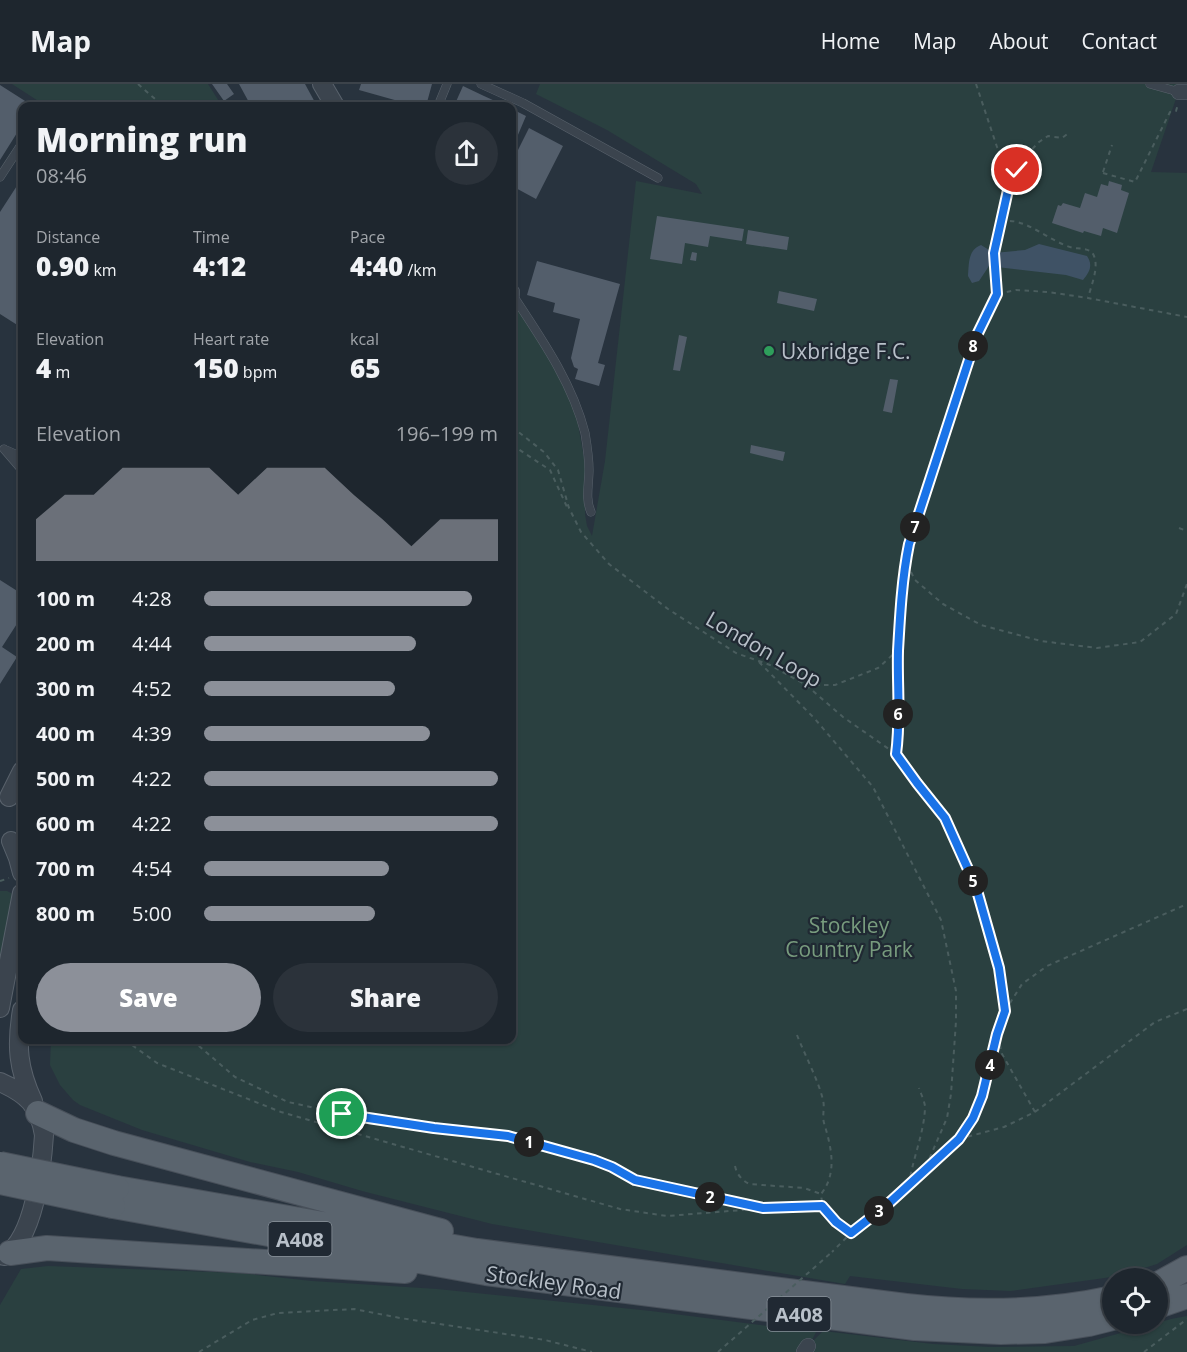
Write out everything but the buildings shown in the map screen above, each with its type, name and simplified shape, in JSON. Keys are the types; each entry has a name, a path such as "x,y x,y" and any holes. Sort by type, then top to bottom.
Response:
{"main road":[{"path":"37,1110 74,1130 114,1143 555,1261"},
{"name":"Stockley Road","path":"0,1164 115,1197 486,1273 915,1328 1001,1332 1045,1331 1102,1321"},
{"name":"Stockley Road","path":"0,1182 477,1251 815,1296 957,1311 1037,1311 1102,1300"},
{"path":"3,1257 47,1248 396,1270 486,1273"},
{"path":"1168,1279 1187,1269"},
{"path":"1168,1303 1187,1296"}],"street":[{"path":"322,84 333,102"},
{"path":"7,800 18,779"},
{"path":"11,839 18,858"},
{"path":"0,1008 18,914"},
{"path":"3,1257 22,1239 31,1213 43,1142 42,1121 25,1084 19,1060 18,1044"},
{"path":"0,1082 25,1096 37,1110"}],"lane":[{"path":"440,102 447,84"},
{"path":"481,84 523,104 658,178"},
{"path":"1150,84 1183,92"},
{"path":"0,177 18,150"},
{"path":"516,299 543,341 576,401 585,436 589,469 588,503 591,512"},
{"path":"2,448 18,455"},
{"path":"2,448 18,466"}],"path":[{"path":"138,84 159,102"},
{"path":"976,84 997,147 1015,173"},
{"path":"1112,145 1103,174 1135,182 1173,110"},
{"path":"896,754 898,650 909,544 977,335 997,294 994,253 1008,190 1026,154 1039,141 1053,136 1062,138 1070,132"},
{"path":"1001,222 1015,220 1053,240 1093,253 1095,268 1088,298"},
{"path":"997,294 1016,290 1088,298 1187,317"},
{"name":"London Loop","path":"516,430 544,452 558,470 569,508 581,532 609,564 668,609 736,653 770,665 806,685 843,717 896,754 945,818 976,887 999,968 1005,1011 982,1096 973,1118 959,1139 718,1352"},
{"path":"516,448 550,470 580,532 609,564"},
{"path":"1179,528 1187,531"},
{"path":"906,561 915,580 943,604 981,625 1041,640 1097,648 1140,642 1176,614 1187,584"},
{"path":"618,571 668,610 735,653 760,662 774,676 815,719 873,787 929,895 941,920 948,950 956,991 956,1021 947,1118 923,1173"},
{"path":"806,685 836,685 878,668 898,650"},
{"path":"1005,1011 1022,984 1047,966 1187,904"},
{"path":"959,1139 1004,1127 1035,1112 1155,1022 1187,1009"},
{"path":"997,1034 1002,1054 1035,1112"},
{"path":"797,1035 823,1100 824,1123 831,1146 831,1171 821,1194 822,1206 836,1222 851,1233"},
{"path":"130,1044 156,1064 281,1112 620,1209 667,1216 763,1208 822,1206"},
{"path":"197,1044 235,1077 288,1102 342,1114 508,1136 594,1160 635,1180 763,1208"},
{"path":"909,1185 925,1104 919,1088"},
{"path":"735,1166 736,1172 743,1181 749,1184 804,1188 821,1194"},
{"path":"199,1352 252,1320 278,1313 354,1308 400,1318 545,1340 592,1352"},
{"path":"1144,1352 1187,1319"}],"green space":[{"path":"12,84 208,84 219,102 40,102"},
{"name":"Stockley Country Park","path":"540,84 1181,84 1151,172 1187,173 1187,1245 1157,1264 1144,1268 1102,1268 1102,1278 1011,1291 962,1289 850,1276 845,1284 492,1224 298,1172 250,1162 142,1130 80,1105 60,1085 50,1065 51,1044 516,1044 516,306 574,402 586,469 585,514 592,536 605,461 636,181 702,194 696,184 607,130 536,94"},
{"path":"0,891 13,894 0,966"},
{"path":"48,1266 239,1273 312,1281 437,1289 651,1311 816,1332 810,1344 823,1331 933,1344 990,1347 1074,1346 1117,1334 1168,1334 1168,1320 1187,1316 1187,1352 0,1352 0,1305 21,1269"}],"water":[{"path":"1039,244 1087,256 1090,268 1083,280 1066,275 989,266 979,281 972,283 968,276 971,254 981,245 994,253 1025,250"}],"place":[{"name":"Uxbridge F.C.","path":"769,351"}],"route":[{"path":"342,1114 508,1136 594,1160 635,1180 763,1208 822,1206 836,1222 851,1233 888,1204 959,1139 973,1118 982,1096 1005,1011 999,968 976,887 945,818 896,754 898,650 909,544 977,335 997,294 994,253 1008,190 1017,170"}]}
